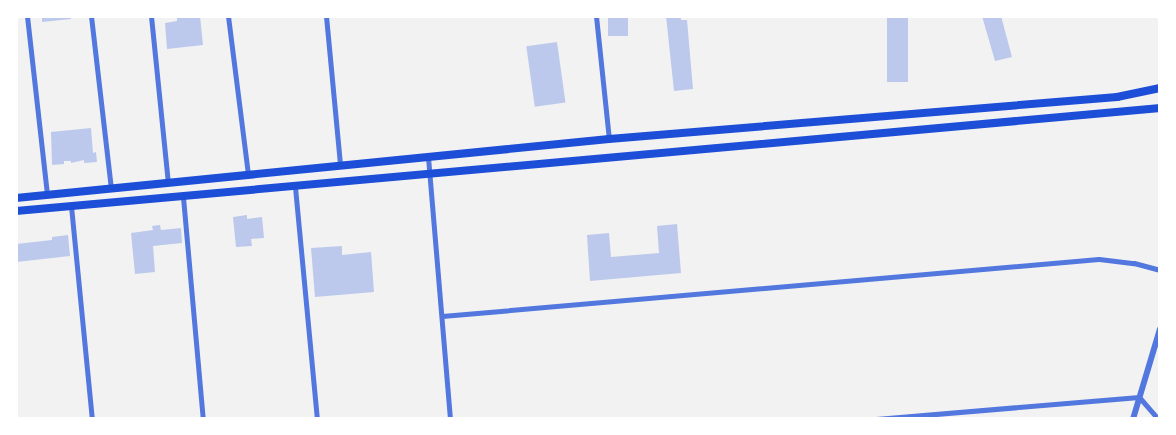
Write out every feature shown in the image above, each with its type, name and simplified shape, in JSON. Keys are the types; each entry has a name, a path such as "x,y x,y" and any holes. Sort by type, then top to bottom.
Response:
{"main road":[{"path":"16,198 609,139 1117,97 1160,88"},
{"path":"16,211 1160,108"}],"street":[{"path":"27,16 47,194"},
{"path":"91,16 111,188"},
{"path":"151,16 168,182"},
{"path":"228,16 248,175"},
{"path":"326,16 340,165"},
{"path":"596,16 609,139"},
{"path":"428,156 450,419"},
{"path":"295,187 317,419"},
{"path":"183,197 203,419"},
{"path":"71,206 92,419"},
{"path":"442,316 1100,259 1134,263 1160,270"},
{"path":"1133,419 1160,330"},
{"path":"876,419 1139,396"},
{"path":"1139,396 1158,419"}],"building":[{"path":"42,16 71,16 71,19 42,22"},
{"path":"177,16 200,16 203,45 167,49 165,23 177,21"},
{"path":"608,16 628,16 628,36 608,36"},
{"path":"666,16 681,16 681,20 687,20 693,89 674,91"},
{"path":"887,16 908,16 908,82 887,82"},
{"path":"982,16 1001,16 1012,57 995,61"},
{"path":"557,42 565,102 535,107 526,46"},
{"path":"91,128 93,153 96,152 97,162 84,163 84,160 71,163 71,161 64,161 64,164 52,165 51,132"},
{"path":"247,215 247,219 262,217 264,238 251,239 252,246 236,247 233,217"},
{"path":"677,224 681,273 590,281 587,235 609,233 611,257 659,253 657,226"},
{"path":"160,225 161,230 181,228 182,243 153,246 155,272 135,274 131,233 153,230 152,226"},
{"path":"68,235 70,256 16,262 16,244 52,240 52,237"},
{"path":"342,246 342,255 371,252 374,292 315,297 311,248"}]}
